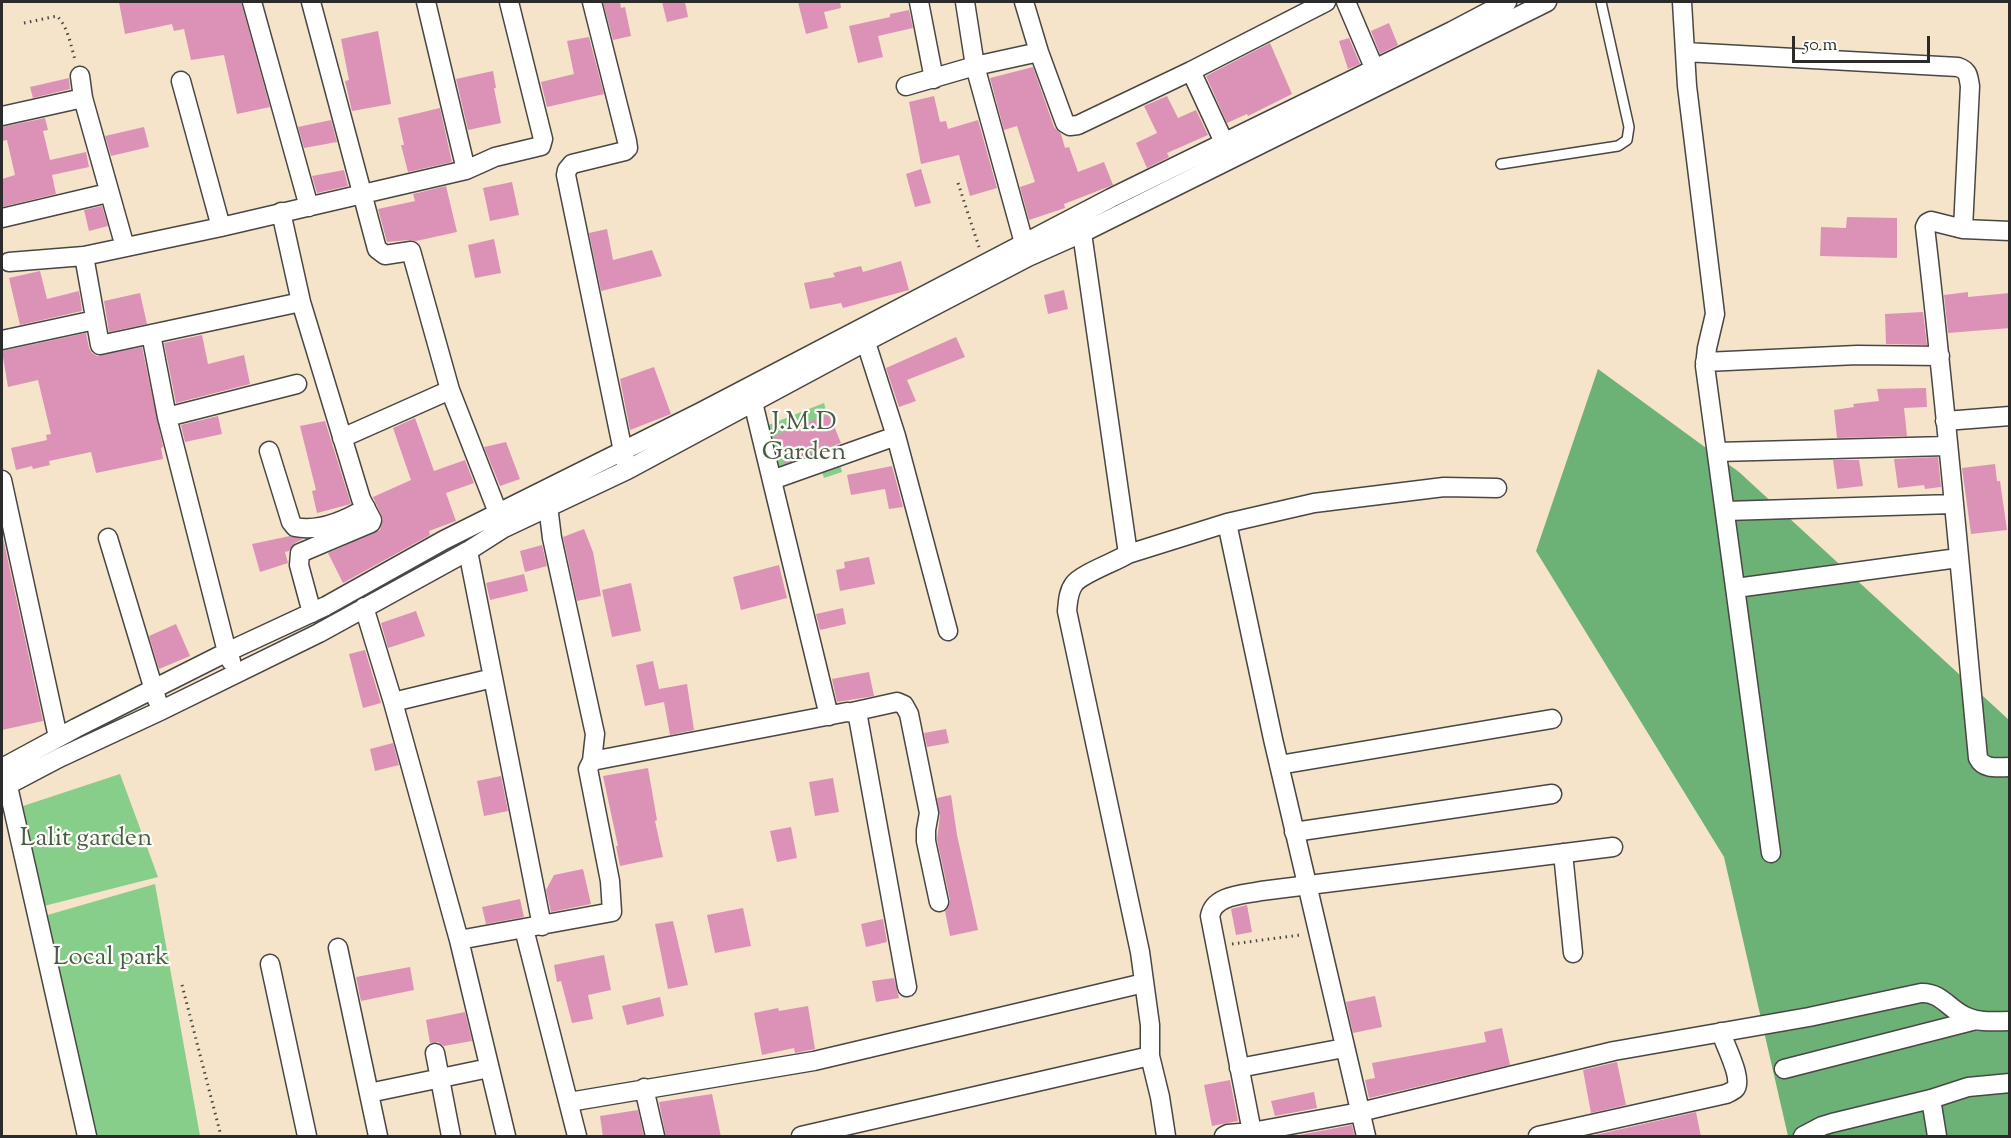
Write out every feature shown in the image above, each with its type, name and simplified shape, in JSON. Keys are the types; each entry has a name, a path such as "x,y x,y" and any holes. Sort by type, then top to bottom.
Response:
{"street":[{"path":"252,2 309,207"},
{"path":"311,2 379,251 385,255 411,251 450,390 501,520"},
{"path":"426,2 466,170"},
{"path":"9,262 84,256 221,227 466,170 495,157 537,148 543,144 508,2"},
{"path":"592,2 627,148 625,151 573,164 567,170 566,175 627,470"},
{"path":"919,2 934,79"},
{"path":"1024,2 1039,52 1065,123 1070,126 1078,125 1191,71 1326,2"},
{"path":"1346,2 1373,68 1383,85"},
{"path":"3,773 58,737 227,652 312,613 444,540 548,506 627,470 751,395 864,335 1028,257 1080,224 1227,150 1373,68 1507,2"},
{"path":"1227,150 1383,85 1547,2"},
{"path":"1682,2 1687,86 1715,314 1705,362 1771,853"},
{"path":"971,3 975,66 1023,243"},
{"path":"906,86 975,66 1039,52"},
{"path":"1685,52 1965,69 1968,72 1970,86 1963,229"},
{"path":"1191,71 1227,150"},
{"path":"81,76 83,98 125,247"},
{"path":"181,81 221,227"},
{"path":"2,116 83,98"},
{"path":"2,218 108,193"},
{"path":"281,212 301,302 361,499 372,519 371,523 300,553 299,565 312,613"},
{"path":"2010,231 1963,229 1931,221 1925,227 1940,356 1978,758 1981,764 1987,766 2010,767"},
{"path":"864,335 1023,243 1080,224"},
{"path":"1080,224 1128,554"},
{"path":"84,256 100,345 301,302"},
{"path":"2,340 95,320"},
{"path":"151,334 167,417 227,652 236,673"},
{"path":"864,335 896,436 948,631"},
{"path":"1705,362 1857,355 1940,356"},
{"path":"167,417 297,384"},
{"path":"342,438 450,390"},
{"path":"3,773 59,758 319,633 468,551 501,520 623,450 751,395"},
{"path":"751,395 829,716"},
{"path":"1945,421 2010,416"},
{"path":"772,480 896,436"},
{"path":"1717,452 1947,446"},
{"path":"269,451 291,522 295,527 304,528 337,523 348,520 366,508"},
{"path":"2,480 58,737"},
{"path":"1166,1137 1160,1097 1150,1056 1150,1025 1140,952 1067,611 1069,594 1075,582 1128,554 1227,523 1314,503 1444,487 1497,488"},
{"path":"1726,511 1953,504"},
{"path":"459,940 612,912 610,881 588,769 592,761 595,734 552,538 548,506"},
{"path":"1227,523 1294,832 1366,1137"},
{"path":"108,538 160,711"},
{"path":"468,551 493,678 533,927 577,1137"},
{"path":"1736,588 1958,558"},
{"path":"364,607 393,702 459,940 506,1137"},
{"path":"393,702 493,678"},
{"path":"592,761 897,702 904,705 909,714 929,813 927,841 939,902"},
{"path":"852,712 858,717 907,987"},
{"path":"1279,765 1552,719"},
{"path":"3,773 87,1137"},
{"path":"1294,832 1552,795"},
{"path":"1252,1132 1210,916 1214,905 1219,900 1261,891 1613,846"},
{"path":"1563,853 1573,952"},
{"path":"338,948 378,1137"},
{"path":"270,964 307,1137"},
{"path":"568,1102 814,1061 1144,983"},
{"path":"1224,1137 1228,1134 1252,1132 1360,1112 1614,1051 1809,1017 1921,993 1935,994 1963,1016 1976,1020 2010,1021"},
{"path":"1784,1070 1976,1020"},
{"path":"1538,1137 1726,1094 1734,1090 1737,1085 1737,1076 1721,1032"},
{"path":"1239,1068 1344,1048"},
{"path":"435,1053 451,1137"},
{"path":"801,1137 1150,1056"},
{"path":"369,1093 489,1068"},
{"path":"1803,1137 1821,1126 1932,1099 1968,1087 2010,1083"},
{"path":"644,1088 655,1137"},
{"path":"1932,1099 1937,1137"}],"lane":[{"path":"1501,164 1618,146 1627,140 1629,127 1601,2"}],"path":[{"path":"24,22 57,16 60,18 81,76"},
{"path":"958,183 985,263"},
{"path":"1216,947 1251,940 1304,934"},
{"path":"182,985 221,1137"}],"green space":[{"path":"1598,369 1739,472 2009,720 2009,1136 1788,1136 1724,857 1536,551"},
{"name":"J.M.D Garden","path":"824,403 842,472 824,478 820,465 781,477 766,426"},
{"name":"Lalit garden","path":"120,774 158,877 44,906 20,807"},
{"name":"Local park","path":"155,884 200,1136 92,1136 44,916"}],"building":[{"path":"119,2 241,2 270,107 237,114 224,55 191,60 184,29 174,31 172,24 125,34"},
{"path":"603,2 620,2 621,8 625,7 631,36 613,40"},
{"path":"662,2 685,2 688,17 667,22"},
{"path":"798,2 840,2 841,8 824,12 828,28 806,34"},
{"path":"909,10 913,28 878,36 883,57 858,63 849,26 890,17 890,14"},
{"path":"1389,23 1398,45 1380,54 1371,31"},
{"path":"378,31 391,104 352,111 345,81 349,80 341,39"},
{"path":"589,37 604,94 547,107 541,82 574,74 567,41"},
{"path":"1349,38 1360,64 1348,69 1339,41"},
{"path":"1270,43 1292,94 1248,116 1247,114 1227,123 1206,76"},
{"path":"1033,67 1054,127 1061,134 1065,148 1069,147 1078,172 1104,162 1113,185 1064,204 1065,208 1029,220 1020,187 1035,182 1017,126 1004,130 990,78"},
{"path":"493,71 501,123 468,130 456,79"},
{"path":"69,78 70,89 33,98 30,87"},
{"path":"934,96 940,122 946,121 948,129 978,120 997,188 970,196 959,155 921,164 909,102"},
{"path":"1167,96 1178,118 1196,110 1208,135 1167,153 1169,157 1147,168 1136,143 1157,133 1144,106"},
{"path":"440,108 452,162 408,172 401,145 404,145 398,118"},
{"path":"45,118 48,130 43,131 50,160 86,152 89,167 52,175 56,194 2,207 2,179 15,175 7,140 2,141 2,127"},
{"path":"331,120 337,142 304,148 298,127"},
{"path":"144,127 149,147 111,156 105,136"},
{"path":"921,169 931,203 915,207 906,174"},
{"path":"344,170 348,186 317,193 312,176"},
{"path":"512,182 519,215 490,221 483,188"},
{"path":"446,186 457,232 416,241 387,242 378,209 415,201 413,194"},
{"path":"102,206 108,226 89,231 84,210"},
{"path":"1847,217 1897,218 1897,258 1820,256 1821,227 1846,228"},
{"path":"607,229 613,260 652,250 662,276 601,291 589,233"},
{"path":"494,239 501,273 475,278 468,245"},
{"path":"901,261 909,290 843,308 841,303 810,309 804,283 835,277 833,273 861,266 863,272"},
{"path":"40,271 47,299 79,291 82,311 20,325 9,278"},
{"path":"1064,290 1068,309 1048,314 1044,295"},
{"path":"1968,292 1968,297 2010,293 2010,328 1948,333 1944,295"},
{"path":"140,293 147,324 109,332 104,301"},
{"path":"1923,312 1927,345 1886,344 1885,314"},
{"path":"86,333 89,348 97,356 142,347 163,447 161,448 163,459 96,473 91,452 49,461 50,465 16,470 11,448 47,440 46,435 51,434 38,380 8,387 2,351"},
{"path":"202,335 208,364 244,355 250,384 176,403 164,343"},
{"path":"956,337 965,357 907,380 916,401 899,407 886,368"},
{"path":"654,367 671,414 630,430 620,379"},
{"path":"1926,388 1927,407 1904,408 1907,436 1837,438 1834,410 1854,407 1853,404 1879,401 1877,389"},
{"path":"829,414 841,443 785,464 774,436"},
{"path":"218,416 222,434 185,442 181,425"},
{"path":"415,418 434,471 465,460 474,483 446,493 456,521 429,531 430,535 343,583 328,553 380,530 383,519 373,497 411,480 393,428"},
{"path":"325,421 351,504 317,513 312,491 316,490 300,426"},
{"path":"506,442 520,479 500,486 484,447"},
{"path":"1938,457 1941,487 1925,489 1924,485 1898,488 1894,459"},
{"path":"1833,460 1859,460 1863,486 1837,489"},
{"path":"1995,464 1997,481 2000,481 2007,530 1971,534 1962,468"},
{"path":"892,466 903,507 889,509 885,489 851,495 847,475"},
{"path":"584,529 593,552 601,596 577,601 563,537"},
{"path":"290,536 303,539 285,552 288,563 260,572 252,544"},
{"path":"2,538 43,721 2,730"},
{"path":"542,545 547,566 525,572 520,551"},
{"path":"869,557 875,584 840,591 836,570 845,568 844,562"},
{"path":"779,565 787,598 741,610 733,577"},
{"path":"524,574 528,591 490,600 486,583"},
{"path":"631,583 641,631 612,637 602,590"},
{"path":"843,608 846,624 820,630 816,614"},
{"path":"416,611 425,636 388,648 381,623"},
{"path":"176,624 190,656 159,669 149,636"},
{"path":"365,650 381,703 363,708 349,654"},
{"path":"653,661 659,689 687,684 694,730 670,735 664,702 645,706 636,665"},
{"path":"869,672 874,696 837,702 832,679"},
{"path":"946,729 949,743 927,747 924,733"},
{"path":"393,743 399,765 375,771 370,749"},
{"path":"648,768 657,820 655,821 663,857 620,866 603,776"},
{"path":"501,776 508,811 484,816 477,781"},
{"path":"833,778 839,812 815,816 809,782"},
{"path":"951,795 957,835 978,930 950,936 945,911 950,900 937,840 940,815 937,798"},
{"path":"791,827 797,858 777,862 770,831"},
{"path":"583,869 591,904 551,912 546,890 554,875"},
{"path":"520,899 524,917 486,924 482,907"},
{"path":"1247,905 1252,932 1236,935 1231,909"},
{"path":"743,908 751,946 715,953 707,915"},
{"path":"883,919 887,942 866,947 861,924"},
{"path":"673,921 688,985 668,989 655,924"},
{"path":"604,955 611,990 588,995 593,1019 572,1023 561,981 557,982 554,965"},
{"path":"410,967 414,990 361,1001 356,977"},
{"path":"894,978 899,998 876,1002 872,981"},
{"path":"1375,996 1382,1027 1353,1033 1346,1002"},
{"path":"660,997 664,1016 627,1025 622,1006"},
{"path":"808,1006 815,1049 795,1053 794,1048 762,1055 754,1013 778,1008 779,1011"},
{"path":"465,1012 472,1041 444,1046 438,1042 430,1043 426,1020"},
{"path":"1502,1028 1510,1065 1369,1098 1365,1080 1375,1078 1372,1063 1486,1042 1484,1032"},
{"path":"1617,1062 1626,1105 1591,1113 1583,1070"},
{"path":"1230,1080 1238,1121 1212,1126 1204,1085"},
{"path":"1314,1092 1317,1108 1275,1116 1271,1101"},
{"path":"712,1094 721,1137 666,1137 659,1102"},
{"path":"638,1110 644,1137 603,1137 600,1116"},
{"path":"1696,1112 1701,1137 1595,1137 1595,1135"},
{"path":"1352,1125 1355,1137 1289,1137"}]}
